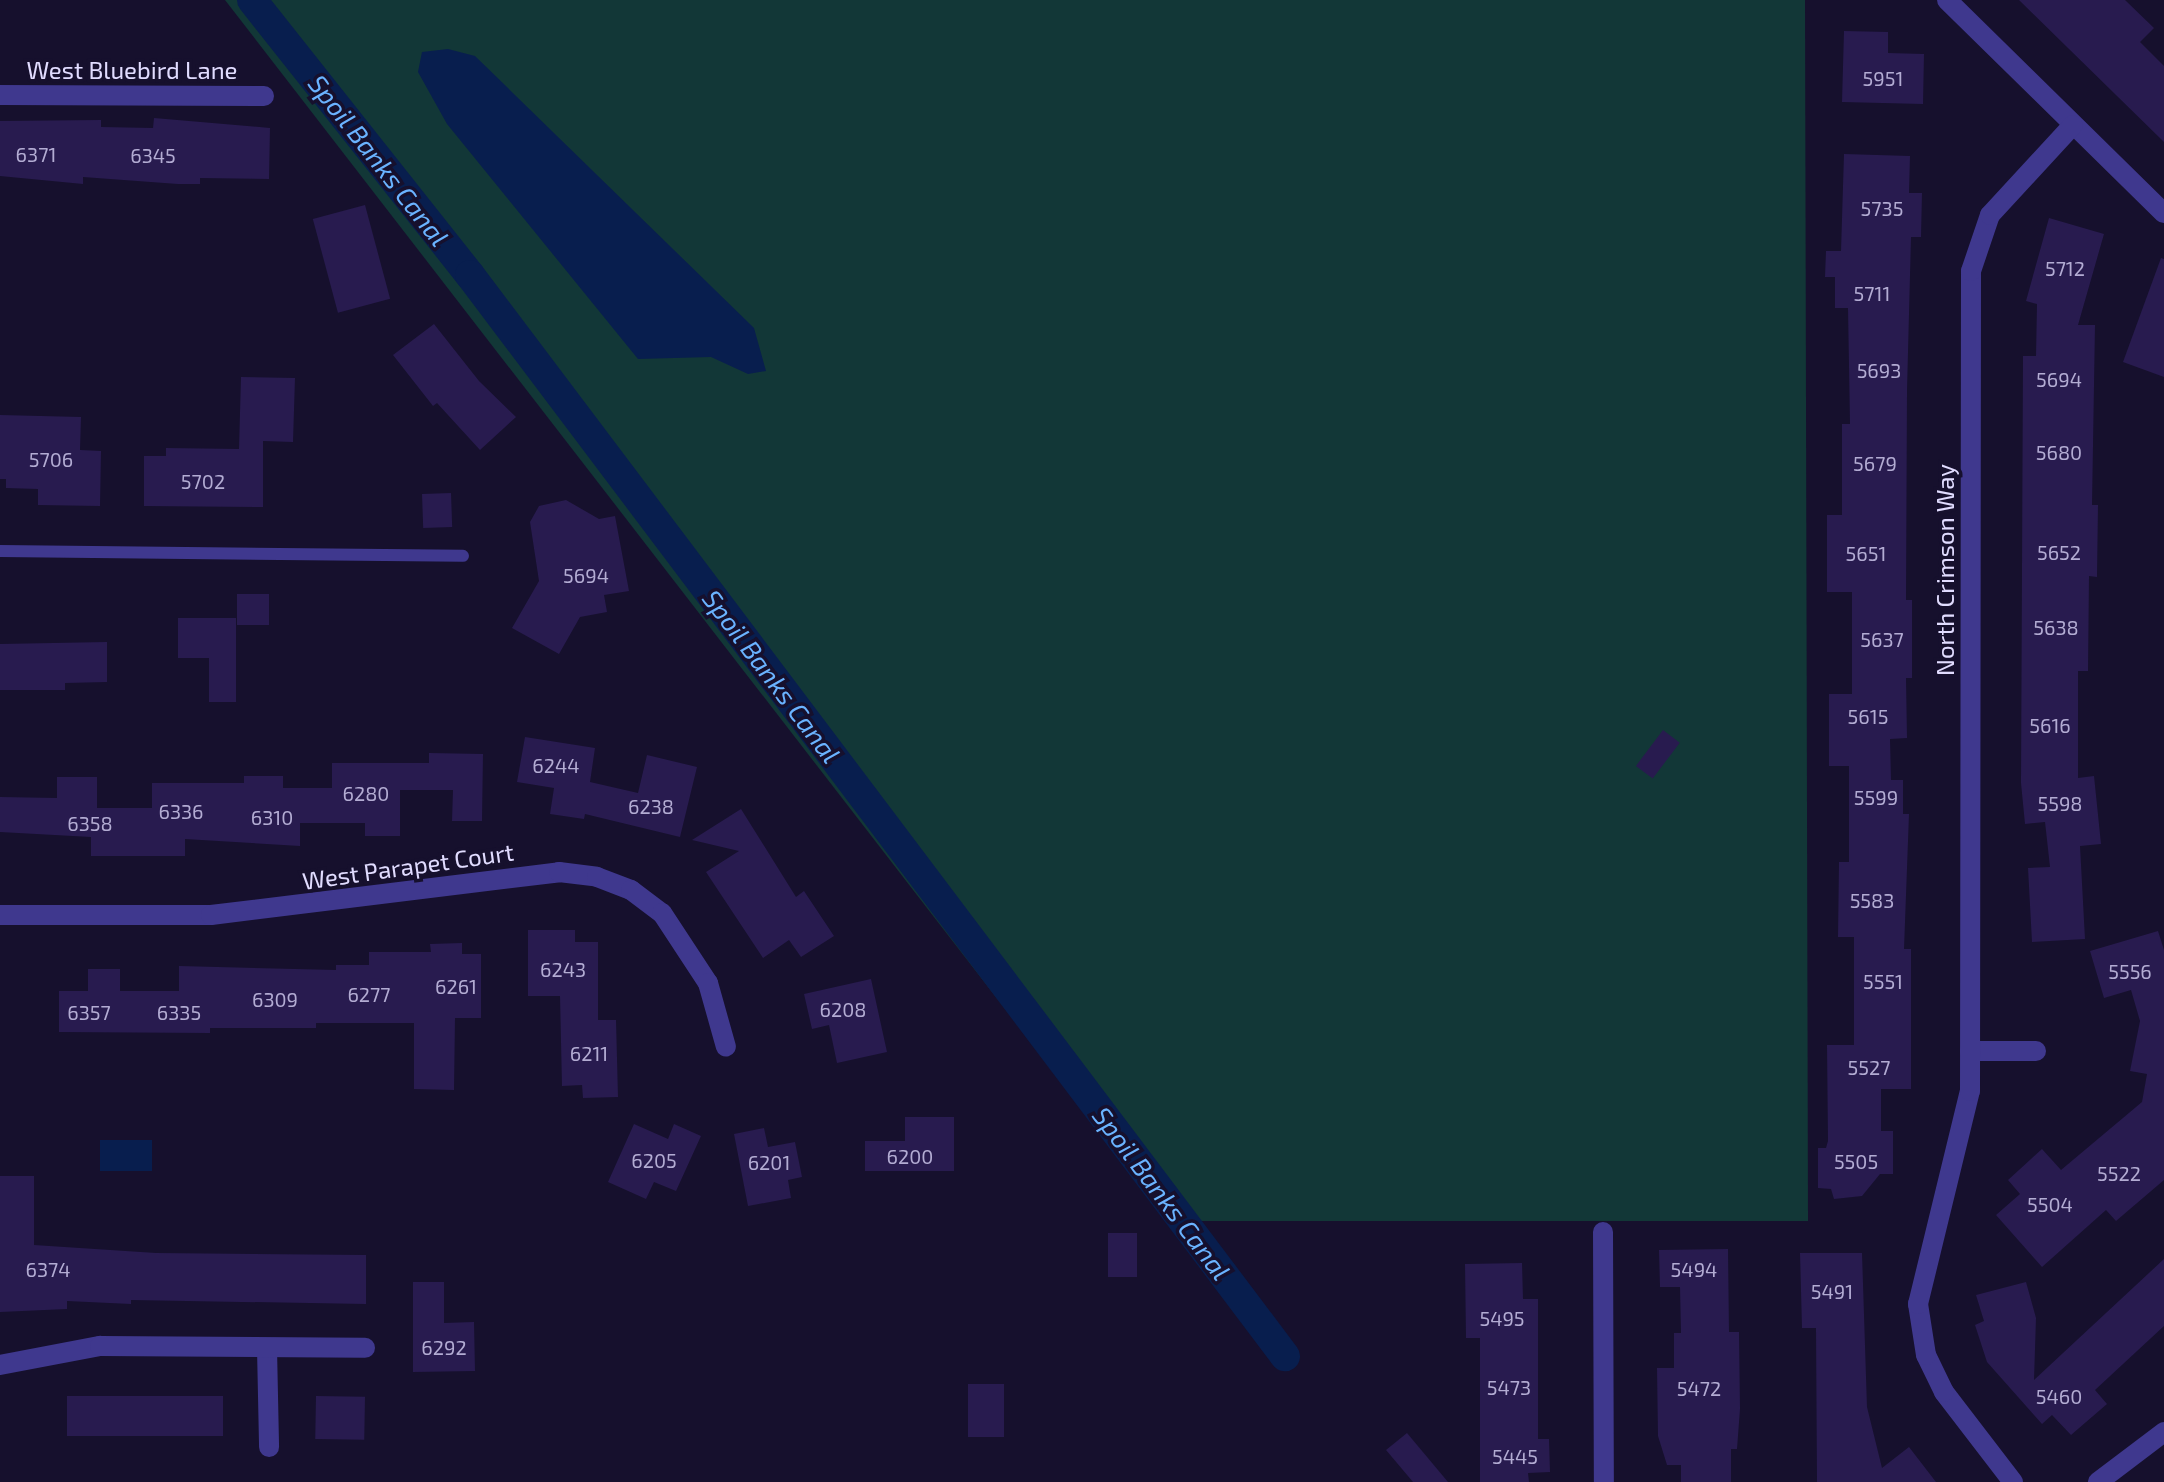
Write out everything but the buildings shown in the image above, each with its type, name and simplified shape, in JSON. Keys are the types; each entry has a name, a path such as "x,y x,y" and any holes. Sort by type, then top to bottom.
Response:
{"street":[{"path":"1947,0 2164,213"},
{"name":"West Bluebird Lane","path":"0,95 264,96"},
{"name":"North Crimson Way","path":"2013,1482 1944,1392 1926,1355 1918,1304 1970,1091 1971,271 1990,215 2073,125"},
{"name":"West Parapet Court","path":"0,915 211,915 559,872 597,877 631,890 662,913 708,983 726,1047"},
{"path":"1970,1051 2036,1051"},
{"path":"1603,1232 1604,1482"},
{"path":"0,1365 100,1346 365,1348"},
{"path":"267,1348 269,1447"},
{"path":"2098,1482 2164,1432"}],"lane":[{"path":"0,551 463,556"}],"green space":[{"path":"225,0 1805,0 1808,1221 1169,1221"}],"water":[{"path":"448,49 475,56 754,328 766,371 748,374 711,357 638,359 447,124 418,72 422,52"},
{"path":"100,1140 152,1140 152,1171 100,1171"}],"waterway":[{"name":"Spoil Banks Canal","path":"252,0 470,275 1285,1356"}]}
